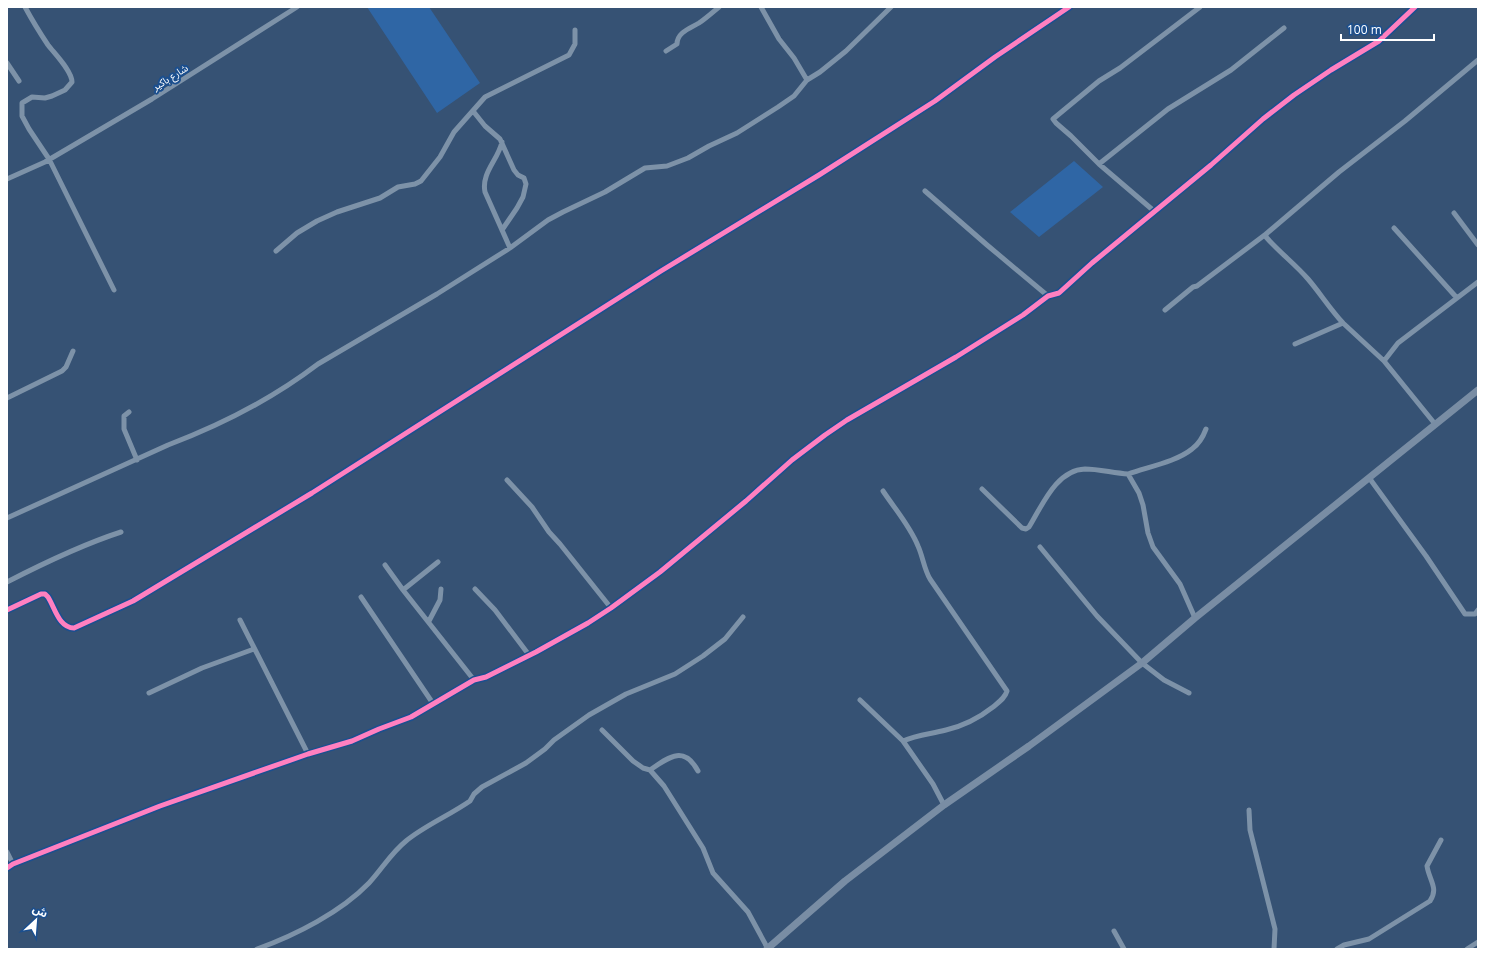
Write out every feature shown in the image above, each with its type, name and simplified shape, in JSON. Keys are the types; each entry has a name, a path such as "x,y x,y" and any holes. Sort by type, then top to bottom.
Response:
{"street":[{"path":"25,7 49,46 72,78 72,82 59,93 45,98 32,97 22,103 22,116 49,159 114,290"},
{"name":"شارع باكير","path":"7,179 49,159 152,99 298,7"},
{"path":"666,51 677,44 678,38 684,32 700,23 719,7"},
{"path":"761,7 776,30 779,39 794,58 807,80"},
{"path":"7,518 168,445 195,435 244,411 300,377 318,364 437,294 510,248 548,220 605,192 640,170 678,163 737,133 794,96 807,80 820,72 846,51 890,7"},
{"path":"7,610 35,596 45,594 51,601 63,625 68,628 74,628 133,601 312,493 660,271 818,175 935,101 995,57 1069,7"},
{"path":"1154,211 1099,164 1053,119 1099,81 1120,68 1200,7"},
{"path":"7,868 13,864 166,804 308,754 352,741 411,717 474,680 486,677 529,655 611,608 660,572 746,501 792,460 824,435 847,420 956,357 1023,315 1048,296 1059,293 1092,262 1211,165 1263,119 1294,95 1331,70 1379,41 1415,7"},
{"path":"1099,164 1168,109 1231,70 1284,28"},
{"path":"276,251 297,233 317,221 338,212 380,198 398,187 415,184 421,181 440,157 454,132 485,97 569,55 575,44 575,30"},
{"path":"1165,310 1193,287 1266,234 1338,172 1478,60"},
{"path":"7,62 19,81"},
{"path":"472,111 485,126 500,138 514,170 518,175 524,178 526,184 523,197 502,230"},
{"path":"502,142 501,148 484,178 484,185 485,192 510,248"},
{"path":"924,191 1048,296"},
{"path":"1454,213 1478,245"},
{"path":"1394,228 1457,298"},
{"path":"1266,234 1266,237 1278,250 1310,281 1328,307 1384,361 1435,424"},
{"path":"1384,361 1398,343 1478,282"},
{"path":"1295,344 1343,323"},
{"path":"7,398 62,371 66,367 73,351"},
{"path":"602,730 633,761 643,768 650,770 664,786 703,848 713,873 748,912 768,949 845,881 944,805 1029,746 1142,663 1478,390"},
{"path":"129,412 124,416 124,429 137,460"},
{"path":"982,489 1022,528 1026,529 1029,527 1053,488 1065,476 1074,471 1084,469 1128,474 1170,460 1192,450 1202,438 1206,429"},
{"path":"1128,474 1139,493 1148,533 1153,547 1180,584 1196,618"},
{"path":"1370,479 1426,556 1465,614 1475,614 1478,610"},
{"path":"507,480 532,507 549,532 611,608"},
{"path":"883,491 913,535 930,579 1007,690 1006,695 998,704 968,722 944,731 923,734 903,741"},
{"path":"7,582 91,542 121,532"},
{"path":"1040,547 1097,616 1142,663 1164,680 1189,693"},
{"path":"403,590 438,562"},
{"path":"385,565 474,680"},
{"path":"428,621 440,600 442,589"},
{"path":"475,589 494,610 529,655"},
{"path":"361,597 434,704"},
{"path":"257,949 296,932 347,902 369,883 397,849 407,840 470,801 474,794 482,786 526,764 554,740 589,715 626,694 675,674 703,656 725,639 743,617"},
{"path":"240,620 308,754"},
{"path":"149,693 202,668 254,649"},
{"path":"860,700 903,741 933,784 944,805"},
{"path":"650,770 664,761 680,755 688,757 698,771"},
{"path":"1249,810 1250,830 1275,929 1274,949"},
{"path":"1337,949 1344,945 1369,939 1430,901 1434,893 1434,888 1428,866 1441,840"},
{"path":"7,852 13,864"},
{"path":"1114,931 1124,949"},
{"path":"1467,949 1478,942"}],"shaded area":[{"path":"367,7 429,7 480,83 437,113"},
{"path":"1074,161 1103,187 1039,237 1010,212"}],"cycle path":[{"path":"7,610 41,594 45,594 61,621 65,625 74,628 133,601 312,493 661,271 819,175 935,101 995,57 1069,7"},
{"path":"7,868 13,864 160,806 308,754 352,741 411,717 474,680 486,677 536,652 588,623 660,572 746,501 792,460 825,435 847,420 956,357 1023,315 1048,296 1059,293 1092,263 1211,165 1263,119 1294,95 1331,70 1379,41 1415,7"}]}
